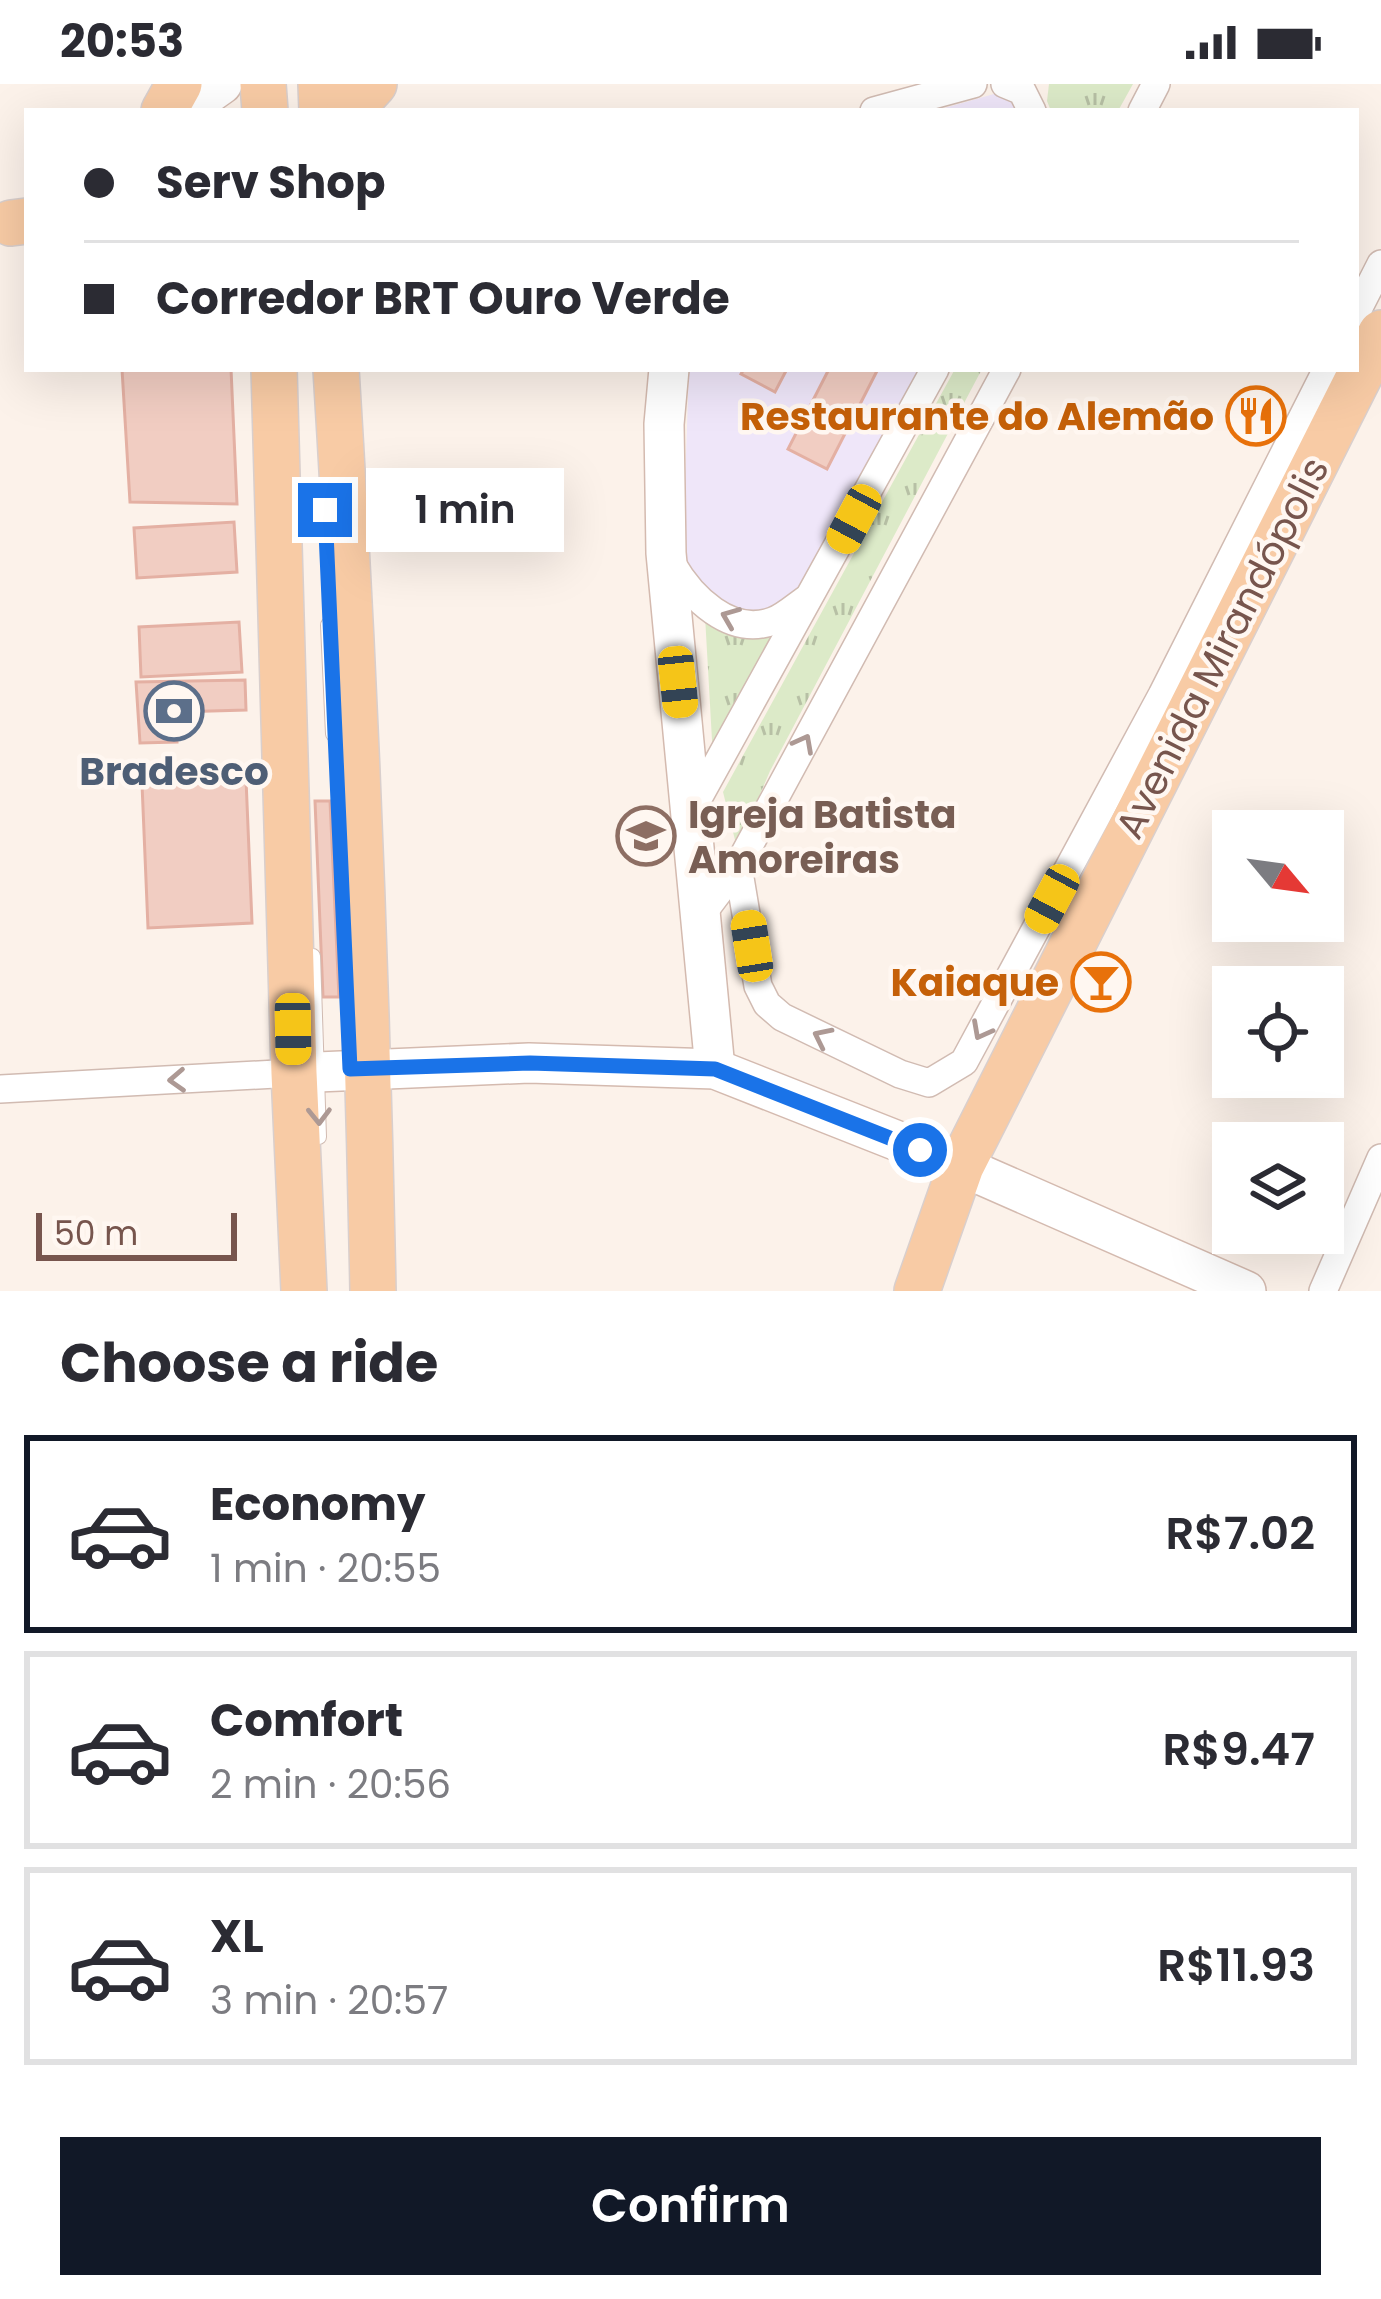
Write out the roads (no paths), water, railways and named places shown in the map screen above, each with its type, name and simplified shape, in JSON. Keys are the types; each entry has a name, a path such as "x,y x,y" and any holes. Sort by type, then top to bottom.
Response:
{"main road":[{"path":"352,108 378,84"},
{"name":"Avenida Mirandópolis","path":"917,1291 1381,333"},
{"path":"274,372 338,1070 373,1291"},
{"path":"304,1291 338,1070 350,583 328,379"},
{"name":"Avenida Mirandópolis","path":"948,1291 974,1172 1381,392"}],"street":[{"path":"188,108 222,84"},
{"path":"879,108 917,84"},
{"path":"885,108 973,84"},
{"path":"1359,307 1381,263"},
{"path":"669,372 664,424 666,554 715,1069"},
{"path":"691,811 933,372"},
{"path":"700,915 738,866 1005,372"},
{"name":"Avenida Mirandópolis","path":"738,866 758,986 782,1018 900,1075 929,1083 964,1062 1162,694 1326,372"},
{"path":"666,554 689,592 704,606 740,623 770,622 814,594"},
{"path":"0,1089 530,1063 715,1069 974,1172 1246,1291"},
{"path":"1323,1291 1381,1158"}],"lane":[{"path":"328,607 334,747"},
{"path":"312,930 338,1070 320,1164"}],"place":[{"name":"Restaurante do Alemão","path":"1256,416"},
{"name":"Bradesco","path":"174,711"},
{"name":"Igreja Batista Amoreiras","path":"646,836"},
{"name":"Kaiaque","path":"1101,982"}]}
